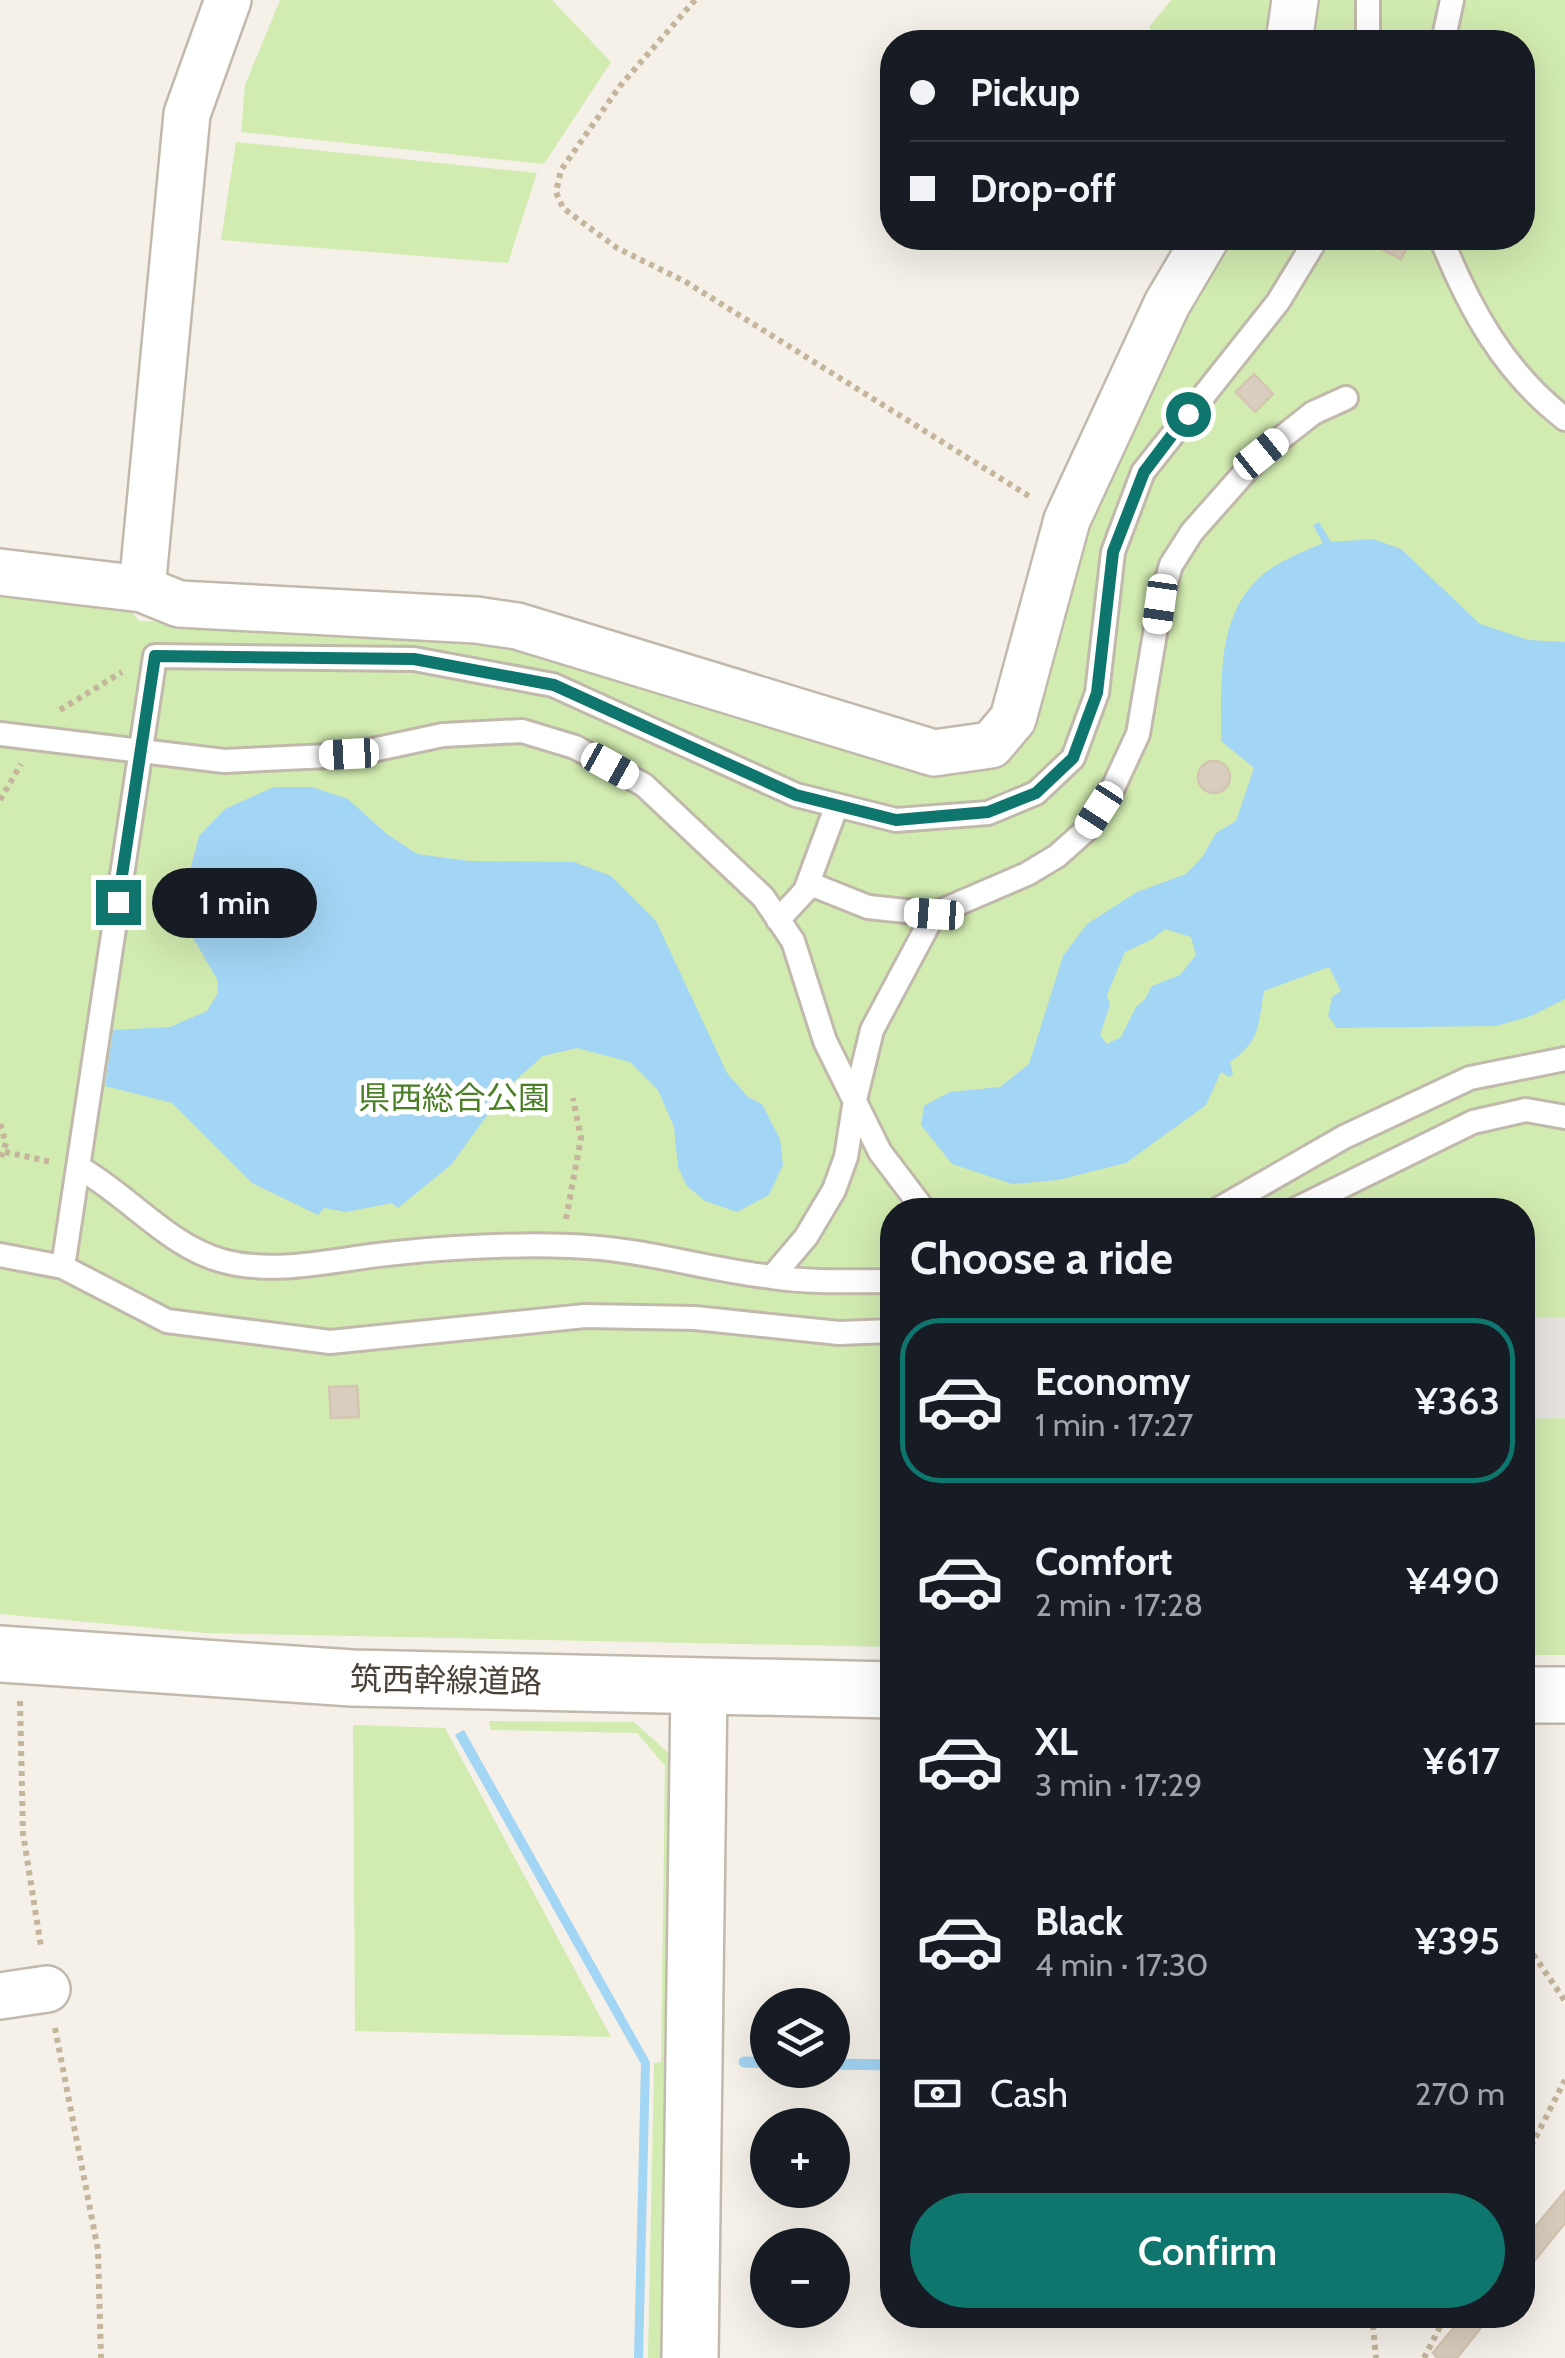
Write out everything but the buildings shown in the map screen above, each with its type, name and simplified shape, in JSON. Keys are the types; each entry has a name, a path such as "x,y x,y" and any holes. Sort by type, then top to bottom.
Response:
{"street":[{"path":"142,589 187,114 228,0"},
{"path":"1290,30 1295,0"},
{"path":"0,572 142,589 179,604 476,620 517,626 934,753 991,745 1013,719 1067,520 1167,304 1199,250"},
{"name":"筑西幹線道路","path":"0,1654 352,1678 880,1690"},
{"path":"690,2358 700,1686"},
{"path":"1535,1696 1565,1695"},
{"path":"0,1996 47,1988"}],"lane":[{"path":"1368,0 1368,30"},
{"path":"1445,30 1452,0"},
{"path":"63,1266 155,656 414,659 554,685 796,795 896,820 988,812 1036,793 1073,758 1097,693 1113,552 1144,472 1278,302 1310,250"},
{"path":"1446,250 1488,337 1543,402 1565,419"},
{"path":"808,882 868,907 934,914 1028,874 1057,856 1085,831 1112,790 1138,734 1160,604 1171,565 1192,532 1261,454 1313,413 1346,398"},
{"path":"0,734 224,761 349,754 442,735 522,731 575,747 644,785 763,897 792,941 824,1040 880,1152 915,1198"},
{"path":"778,920 804,891 837,806"},
{"path":"772,1278 806,1237 834,1190 846,1157 854,1100 872,1030 934,914"},
{"path":"1238,1198 1344,1137 1470,1078 1565,1059"},
{"path":"1318,1198 1473,1122 1526,1110 1565,1118"},
{"path":"78,1167 106,1183 176,1238 223,1261 284,1267 398,1252 561,1246 644,1252 772,1278 880,1281"},
{"path":"0,1255 63,1266 167,1321 330,1342 585,1316 695,1318 839,1333 880,1331"}],"path":[{"path":"696,0 620,86 561,170 556,192 563,208 617,248 686,282 1067,520"},
{"path":"561,1246 581,1138 573,1098"},
{"path":"0,1124 6,1134 2,1156 78,1167"},
{"path":"1535,1957 1565,2002"},
{"path":"1535,2139 1565,2080"},
{"path":"1373,2328 1376,2358"},
{"path":"1424,2358 1439,2328"}],"green space":[{"path":"280,0 552,0 611,62 544,164 241,132 245,85"},
{"path":"1171,0 1284,0 1280,30 1149,27"},
{"name":"県西総合公園","path":"1312,0 1565,0 1565,1655 1535,1655 1535,1198 880,1198 880,1647 206,1633 0,1614 0,592 123,601 139,621 479,632 995,764 1088,503 1219,250 1535,250 1535,30 1307,30"},
{"path":"236,142 537,173 508,263 221,240"},
{"path":"489,1721 634,1722 673,1757 665,2358 648,2358 654,2063 661,2062 665,1766 637,1733 491,1730"},
{"path":"353,1725 445,1728 611,2037 355,2031"}],"shaded area":[{"path":"1535,1318 1565,1318 1565,1418 1535,1419"}],"water":[{"path":"1319,522 1331,542 1373,539 1401,549 1480,624 1528,640 1565,642 1565,999 1531,1016 1496,1026 1337,1028 1328,1016 1332,997 1341,991 1329,967 1264,991 1253,1039 1230,1062 1233,1074 1229,1077 1221,1072 1206,1105 1126,1163 1058,1180 1012,1184 952,1164 921,1125 924,1106 950,1092 1000,1087 1029,1064 1063,956 1087,924 1137,892 1186,874 1203,856 1216,833 1236,821 1254,768 1221,741 1222,675 1228,632 1245,593 1260,577 1323,543 1313,525","holes":["1165,929 1191,937 1196,955 1180,975 1152,986 1121,1037 1107,1044 1100,1035 1110,1005 1107,995 1125,952"]},
{"path":"274,787 312,787 348,799 387,834 417,854 469,861 574,862 611,876 656,921 727,1073 748,1097 762,1104 780,1139 783,1165 769,1195 737,1212 705,1201 687,1186 678,1167 674,1127 658,1090 630,1062 577,1048 543,1056 508,1087 451,1165 398,1208 392,1203 346,1212 324,1208 318,1215 252,1183 172,1103 105,1086 113,1030 170,1027 207,1011 218,993 217,979 193,938 182,901 199,836 225,809"},
{"path":"464,1730 650,2062 643,2358 634,2358 641,2064 455,1735"}],"waterway":[{"path":"744,2062 750,2062"},
{"path":"850,2064 880,2065"}],"route":[{"path":"118,902 155,656 414,659 554,685 796,795 896,820 988,812 1036,793 1073,758 1097,693 1113,552 1144,472 1188,414"}]}
